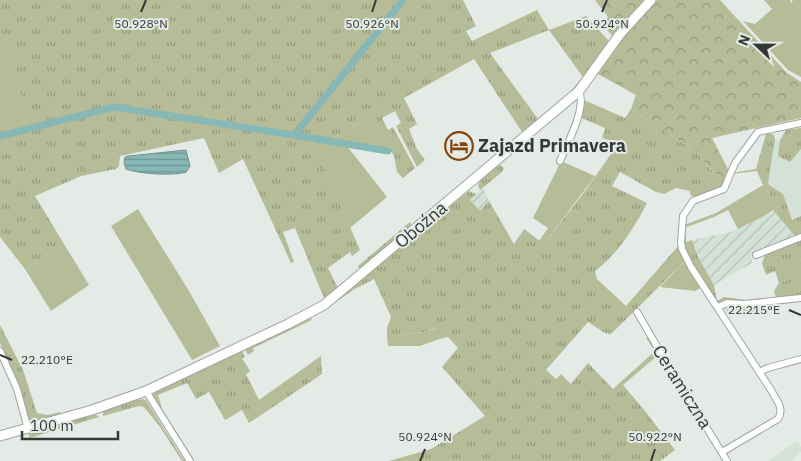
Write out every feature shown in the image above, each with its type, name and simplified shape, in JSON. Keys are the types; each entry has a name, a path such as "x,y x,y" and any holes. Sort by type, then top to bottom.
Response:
{"street":[{"name":"Oboźna","path":"0,436 92,410 146,391 288,324 324,304 579,91 620,34 651,0"},
{"path":"560,161 581,107 579,91"},
{"path":"722,452 774,421 781,414 780,407 718,307 703,287 682,249 680,242 682,220 692,201 724,188 735,163 758,132 801,123"},
{"path":"756,255 801,237"},
{"path":"718,307 727,303 752,304 801,298"},
{"name":"Ceramiczna","path":"637,312 662,356 728,461"},
{"path":"0,351 17,389 28,429"},
{"path":"759,372 801,359"},
{"path":"146,391 190,461"}],"shaded area":[{"path":"801,129 801,234 773,210 777,207 763,185 770,138 783,141"},
{"path":"483,188 489,201 480,211 470,200"},
{"path":"773,210 795,236 751,255 752,263 714,285 698,257 692,240 731,232"},
{"path":"796,441 801,447 801,451 792,461 769,461"}],"green space":[{"path":"0,0 463,0 476,26 466,31 472,41 537,10 549,30 490,53 538,119 561,101 496,155 493,153 496,150 498,153 522,132 474,59 404,98 417,124 409,129 417,149 425,160 417,167 396,126 401,123 395,111 382,118 388,130 393,127 415,168 403,178 397,172 394,156 371,116 327,141 311,138 360,250 352,256 350,252 328,268 338,287 324,298 295,228 283,232 294,262 291,263 243,159 219,173 204,138 120,156 119,166 116,169 81,176 35,196 64,244 25,269 0,237 0,139 92,113 0,134"},
{"path":"595,0 644,0 613,36 602,25 608,17"},
{"path":"657,0 720,0 787,73 801,82 801,118 712,138 729,171 725,182 708,167 697,152 631,109 636,95 598,74 627,33 653,2 655,3"},
{"path":"764,0 790,0 791,3 793,0 801,0 801,77 788,70 743,21 755,24 772,9"},
{"path":"586,16 609,41 580,82 566,96 583,77 549,30"},
{"path":"11,45 28,127 3,133 0,120 0,46"},
{"path":"584,100 625,118 631,109 697,152 708,167 725,182 718,189 704,196 690,195 690,191 676,188 664,194 656,192 620,172 612,186 647,203 625,240 611,257 595,271 597,279 626,306 679,245 686,260 611,334 605,333 588,322 546,370 556,379 561,374 571,384 588,363 613,389 655,351 646,338 648,338 658,355 623,385 675,450 660,461 389,461 431,449 485,416 442,367 458,348 448,337 440,339 436,328 424,332 387,336 387,328 391,317 374,279 339,300 340,297 438,216 440,217 445,213 444,211 469,191 476,194 470,200 480,211 489,201 514,244 524,229 544,244 619,143 602,138 605,128 579,117"},
{"path":"371,116 392,152 347,146 387,197 350,228 311,138 327,141"},
{"path":"801,128 801,149 790,162 778,156 780,140 786,130"},
{"path":"766,134 774,135 775,139 768,182 769,185 783,194 792,220 801,216 801,234 795,236 773,210 777,206 763,185 757,171 731,174 756,169"},
{"path":"561,161 595,176 544,244 539,241 548,228 533,218"},
{"path":"500,165 504,168 502,172 480,190 478,186 481,179"},
{"path":"763,185 778,207 762,217 738,229 728,210 684,228 684,225 716,213"},
{"path":"138,209 189,291 220,346 192,360 111,226"},
{"path":"410,222 409,229 360,269 358,266"},
{"path":"686,234 686,242 692,240 698,257 714,285 717,301 724,297 753,301 726,300 717,303 700,279 691,262 684,244 683,235"},
{"path":"801,239 801,260 766,275 762,263 765,255"},
{"path":"64,244 89,285 51,311 25,269"},
{"path":"686,260 702,287 695,291 660,287"},
{"path":"801,260 801,276 779,283 775,271"},
{"path":"360,269 338,288 338,287"},
{"path":"801,276 801,295 772,298 776,297 774,291 779,283"},
{"path":"771,307 771,309 753,313 728,310 731,319 726,309 743,309"},
{"path":"311,318 312,320 253,348 254,351 248,355 245,349"},
{"path":"0,325 23,370 37,413 48,415 60,412 61,414 35,422 28,419 17,380 0,343"},
{"path":"437,328 440,339 420,346 388,346 387,336 424,332"},
{"path":"242,351 245,357 242,358 250,371 246,374 259,400 321,356 322,374 249,423 242,410 225,420 209,392 196,399 187,383 158,395 163,412 153,395 155,391"},
{"path":"136,398 137,400 146,400 186,461 182,461 160,427 144,407 139,406 103,416 103,410"},
{"path":"94,413 99,417 30,438 28,433"}],"water":[{"path":"186,150 190,166 186,172 165,174 126,169 125,157"}],"waterway":[{"path":"0,136 114,107 293,135 403,0"},
{"path":"293,135 388,151"}],"place":[{"name":"Zajazd Primavera","path":"459,146"}]}
